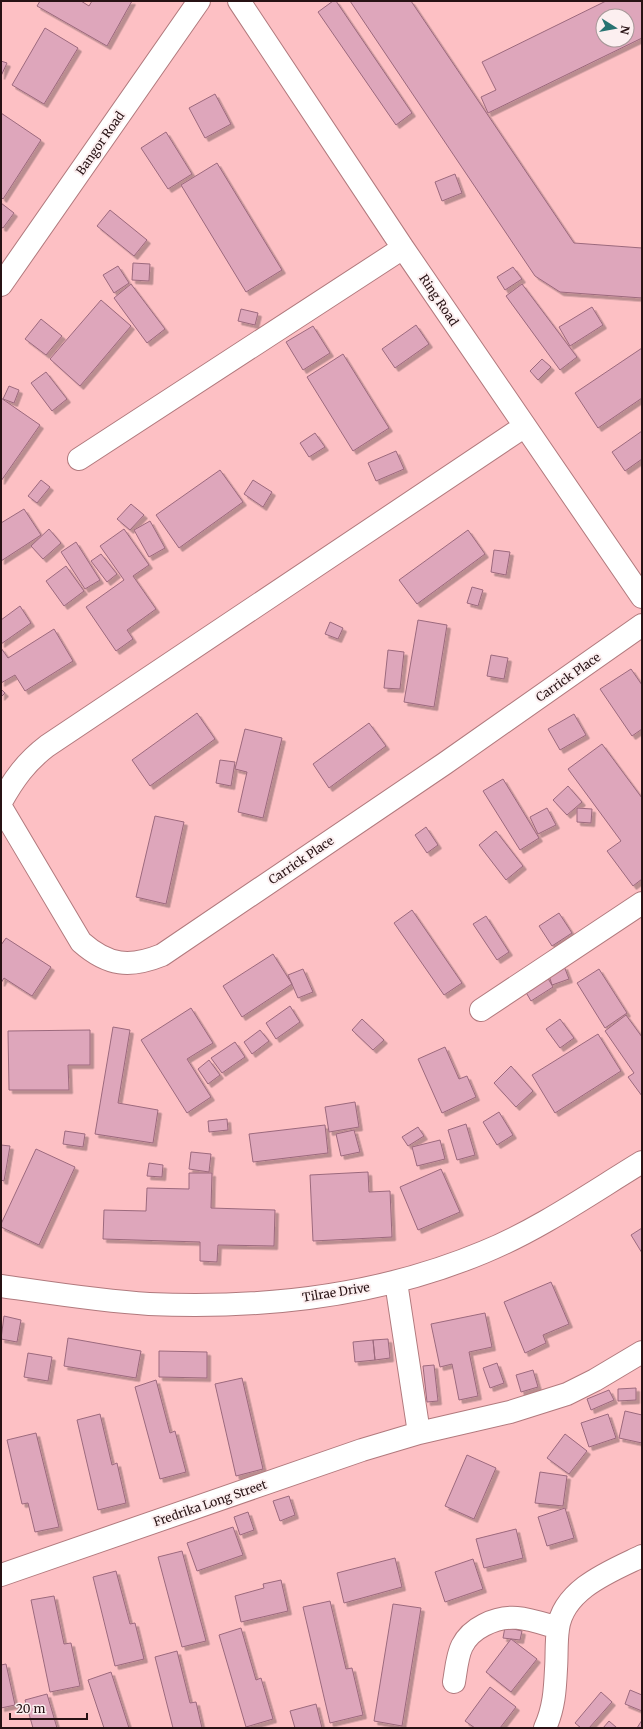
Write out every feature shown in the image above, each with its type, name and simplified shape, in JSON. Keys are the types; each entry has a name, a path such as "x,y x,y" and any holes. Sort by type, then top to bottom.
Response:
{"street":[{"name":"Bangor Road","path":"1,285 199,1"},
{"name":"Ring Road","path":"239,1 403,248 642,597"},
{"path":"79,459 403,248"},
{"path":"1,802 20,771 32,758 57,739 525,426"},
{"name":"Carrick Place","path":"1,807 82,942 94,954 119,963 133,964 148,961 162,955 444,764 642,625"},
{"path":"481,1010 642,903"},
{"name":"Tilrae Drive","path":"1,1286 148,1304 211,1304 278,1301 343,1293 396,1282 484,1252 544,1222 642,1162"},
{"path":"396,1282 419,1433"},
{"name":"Fredrika Long Street","path":"1,1575 362,1450 419,1433 510,1412 567,1394 595,1380 642,1352"},
{"path":"546,1728 552,1711 555,1693 558,1628 568,1606 577,1594 593,1582 642,1556"},
{"path":"454,1682 461,1647 468,1636 476,1629 500,1618 512,1617 558,1628"}],"building":[{"path":"40,1 81,1 89,6 92,1 132,1 107,46 37,6"},
{"path":"333,1 336,1 412,113 396,125 318,12"},
{"path":"350,1 411,1 574,243 642,248 642,298 560,292 535,276"},
{"path":"606,1 642,1 642,38 635,41 635,8 595,8 595,48 621,48 488,113 481,97 496,90 482,62"},
{"path":"45,28 78,48 44,104 12,85"},
{"path":"1,61 7,63 1,76"},
{"path":"215,94 231,124 205,138 189,108"},
{"path":"1,113 41,140 3,199 1,197"},
{"path":"166,132 192,174 168,189 141,148"},
{"path":"217,163 282,270 246,292 181,185"},
{"path":"455,174 462,193 442,201 435,182"},
{"path":"1,203 14,213 3,228 1,227"},
{"path":"110,210 147,240 134,256 97,226"},
{"path":"133,263 150,264 149,281 132,280"},
{"path":"118,266 129,283 114,293 103,275"},
{"path":"513,267 522,279 505,290 497,277"},
{"path":"131,284 165,329 147,343 114,298"},
{"path":"522,284 577,357 560,370 506,296"},
{"path":"101,300 131,326 80,386 50,359"},
{"path":"592,307 603,325 570,346 559,327"},
{"path":"241,309 258,313 255,325 238,321"},
{"path":"41,319 62,336 46,355 25,339"},
{"path":"416,325 429,344 395,368 382,349"},
{"path":"313,326 330,353 303,370 286,342"},
{"path":"642,348 642,398 598,428 575,393"},
{"path":"343,354 389,428 353,451 307,377"},
{"path":"542,359 551,367 538,380 530,371"},
{"path":"46,372 67,399 52,411 31,383"},
{"path":"9,386 19,390 14,403 3,399"},
{"path":"1,398 40,425 1,481"},
{"path":"642,431 642,459 625,471 612,452"},
{"path":"315,433 325,447 309,457 300,443"},
{"path":"396,451 404,469 376,481 368,463"},
{"path":"220,470 243,502 179,548 156,515"},
{"path":"41,480 50,487 37,503 28,496"},
{"path":"253,480 272,492 263,507 244,494"},
{"path":"131,504 144,515 130,530 117,519"},
{"path":"24,509 41,535 1,561 1,523"},
{"path":"150,521 165,548 149,557 134,530"},
{"path":"49,529 61,543 43,559 31,546"},
{"path":"124,529 149,565 133,576 156,609 127,630 133,639 116,651 86,607 124,580 100,546"},
{"path":"468,530 485,554 417,604 399,580"},
{"path":"76,542 100,580 85,589 61,552"},
{"path":"494,550 510,552 506,575 491,572"},
{"path":"101,554 117,574 107,582 91,561"},
{"path":"66,566 84,591 64,606 46,581"},
{"path":"472,587 483,590 478,606 467,603"},
{"path":"20,606 31,623 1,644 1,620"},
{"path":"418,620 447,625 434,707 404,702"},
{"path":"330,622 343,628 338,639 325,634"},
{"path":"54,629 73,661 25,691 15,675 1,683 1,648 8,658"},
{"path":"388,650 404,652 400,689 384,688"},
{"path":"491,655 508,658 504,679 487,676"},
{"path":"631,669 642,685 642,729 632,736 600,689"},
{"path":"1,689 5,693 1,697"},
{"path":"197,713 215,739 150,786 132,760"},
{"path":"574,714 586,735 560,750 548,729"},
{"path":"369,723 386,746 329,788 313,764"},
{"path":"245,729 282,738 263,818 238,812 247,772 235,769"},
{"path":"602,744 642,798 642,879 633,886 607,851 621,841 568,769"},
{"path":"220,760 235,762 231,786 216,783"},
{"path":"503,779 539,838 520,850 483,791"},
{"path":"568,786 582,802 567,815 553,800"},
{"path":"547,808 556,825 538,834 530,817"},
{"path":"577,808 592,809 591,823 577,822"},
{"path":"155,816 184,822 166,904 136,897"},
{"path":"426,827 438,845 427,853 415,835"},
{"path":"496,831 523,866 506,880 479,845"},
{"path":"412,910 462,983 444,995 394,923"},
{"path":"559,913 572,933 552,946 539,926"},
{"path":"486,916 509,952 497,960 473,924"},
{"path":"6,938 51,967 32,996 4,978 1,983 1,945"},
{"path":"273,954 292,984 242,1017 223,986"},
{"path":"564,966 569,979 552,985 548,972"},
{"path":"303,969 313,992 298,998 288,975"},
{"path":"599,969 627,1013 605,1028 577,983"},
{"path":"546,975 553,987 531,1001 524,989"},
{"path":"290,1006 300,1022 276,1039 266,1023"},
{"path":"191,1008 213,1043 187,1059 211,1097 187,1113 141,1040"},
{"path":"626,1015 642,1037 642,1096 628,1077 634,1073 605,1031"},
{"path":"362,1019 384,1040 373,1050 352,1030"},
{"path":"560,1019 574,1038 560,1048 546,1029"},
{"path":"113,1027 130,1030 118,1103 158,1110 153,1143 95,1134"},
{"path":"90,1030 90,1065 68,1065 69,1090 9,1090 8,1031"},
{"path":"260,1030 269,1041 252,1054 244,1042"},
{"path":"598,1034 621,1071 555,1113 532,1075"},
{"path":"235,1042 245,1057 222,1073 211,1058"},
{"path":"445,1047 459,1079 467,1076 476,1097 442,1113 418,1059"},
{"path":"209,1060 220,1075 208,1084 198,1069"},
{"path":"511,1066 533,1091 516,1107 494,1083"},
{"path":"355,1102 359,1127 329,1132 325,1107"},
{"path":"499,1112 513,1135 497,1145 483,1122"},
{"path":"227,1119 228,1130 209,1132 208,1121"},
{"path":"466,1124 475,1155 457,1160 448,1130"},
{"path":"325,1125 328,1153 253,1162 249,1134"},
{"path":"418,1127 424,1136 408,1146 402,1137"},
{"path":"354,1130 360,1152 341,1156 336,1134"},
{"path":"65,1131 85,1134 83,1147 63,1144"},
{"path":"440,1140 445,1159 417,1166 412,1147"},
{"path":"1,1145 10,1146 4,1181 1,1180"},
{"path":"36,1149 75,1167 39,1245 1,1227 1,1224"},
{"path":"191,1152 211,1154 209,1172 189,1169"},
{"path":"149,1163 163,1165 162,1177 147,1176"},
{"path":"441,1169 460,1212 418,1230 400,1187"},
{"path":"368,1172 369,1192 390,1191 392,1237 313,1241 310,1175"},
{"path":"189,1173 212,1173 211,1208 275,1210 274,1246 218,1245 217,1262 200,1261 200,1242 103,1239 104,1210 146,1211 147,1188 189,1189"},
{"path":"642,1228 642,1253 631,1235"},
{"path":"551,1282 569,1324 543,1335 546,1343 525,1353 504,1302"},
{"path":"485,1313 492,1347 469,1352 478,1396 459,1400 452,1364 440,1367 431,1324"},
{"path":"4,1316 21,1320 17,1342 1,1339"},
{"path":"68,1338 141,1351 136,1378 64,1366"},
{"path":"388,1339 390,1358 375,1360 373,1340"},
{"path":"373,1340 375,1360 355,1362 353,1342"},
{"path":"159,1351 207,1352 207,1378 159,1377"},
{"path":"28,1353 52,1357 48,1381 24,1377"},
{"path":"497,1363 504,1383 490,1388 483,1368"},
{"path":"434,1365 438,1401 427,1402 423,1366"},
{"path":"533,1370 538,1387 521,1392 516,1375"},
{"path":"242,1378 263,1469 236,1476 215,1384"},
{"path":"156,1380 170,1433 175,1431 186,1472 160,1479 135,1387"},
{"path":"636,1388 636,1400 618,1401 618,1389"},
{"path":"609,1390 614,1400 591,1410 587,1399"},
{"path":"625,1411 642,1415 642,1443 619,1438"},
{"path":"100,1414 112,1465 117,1463 126,1503 98,1510 77,1420"},
{"path":"608,1414 616,1438 589,1447 581,1423"},
{"path":"36,1433 59,1527 35,1532 28,1503 22,1504 7,1440"},
{"path":"565,1434 587,1451 569,1474 547,1458"},
{"path":"467,1455 496,1468 474,1519 445,1506"},
{"path":"540,1472 567,1476 563,1506 535,1503"},
{"path":"289,1496 295,1515 280,1521 273,1501"},
{"path":"565,1508 574,1538 547,1546 538,1517"},
{"path":"248,1512 254,1530 240,1535 234,1517"},
{"path":"233,1527 243,1555 197,1571 187,1543"},
{"path":"516,1529 523,1558 484,1568 476,1539"},
{"path":"182,1551 206,1641 182,1647 158,1557"},
{"path":"395,1558 402,1587 344,1603 337,1573"},
{"path":"473,1559 483,1589 445,1602 435,1572"},
{"path":"116,1571 130,1624 135,1623 144,1659 115,1666 93,1577"},
{"path":"281,1580 288,1611 241,1622 235,1596 264,1588 263,1584"},
{"path":"54,1596 64,1644 71,1643 80,1686 50,1692 31,1600"},
{"path":"330,1601 346,1669 352,1668 363,1715 330,1723 303,1607"},
{"path":"393,1604 421,1608 402,1726 374,1721"},
{"path":"505,1627 522,1631 520,1640 503,1638"},
{"path":"241,1628 256,1680 261,1678 273,1719 246,1727 219,1635"},
{"path":"511,1639 537,1659 511,1692 486,1672"},
{"path":"177,1651 190,1703 196,1702 202,1728 173,1728 155,1657"},
{"path":"6,1664 15,1705 1,1708 1,1665"},
{"path":"111,1672 129,1728 104,1728 88,1680"},
{"path":"490,1687 516,1707 500,1728 475,1728 465,1721"},
{"path":"630,1690 642,1695 642,1711 625,1704"},
{"path":"601,1692 612,1702 589,1728 581,1728 575,1723"},
{"path":"47,1694 57,1728 33,1728 25,1700"},
{"path":"316,1704 322,1728 295,1728 290,1711"},
{"path":"642,1720 642,1728 637,1728"},
{"path":"609,1721 617,1728 603,1728"}]}
